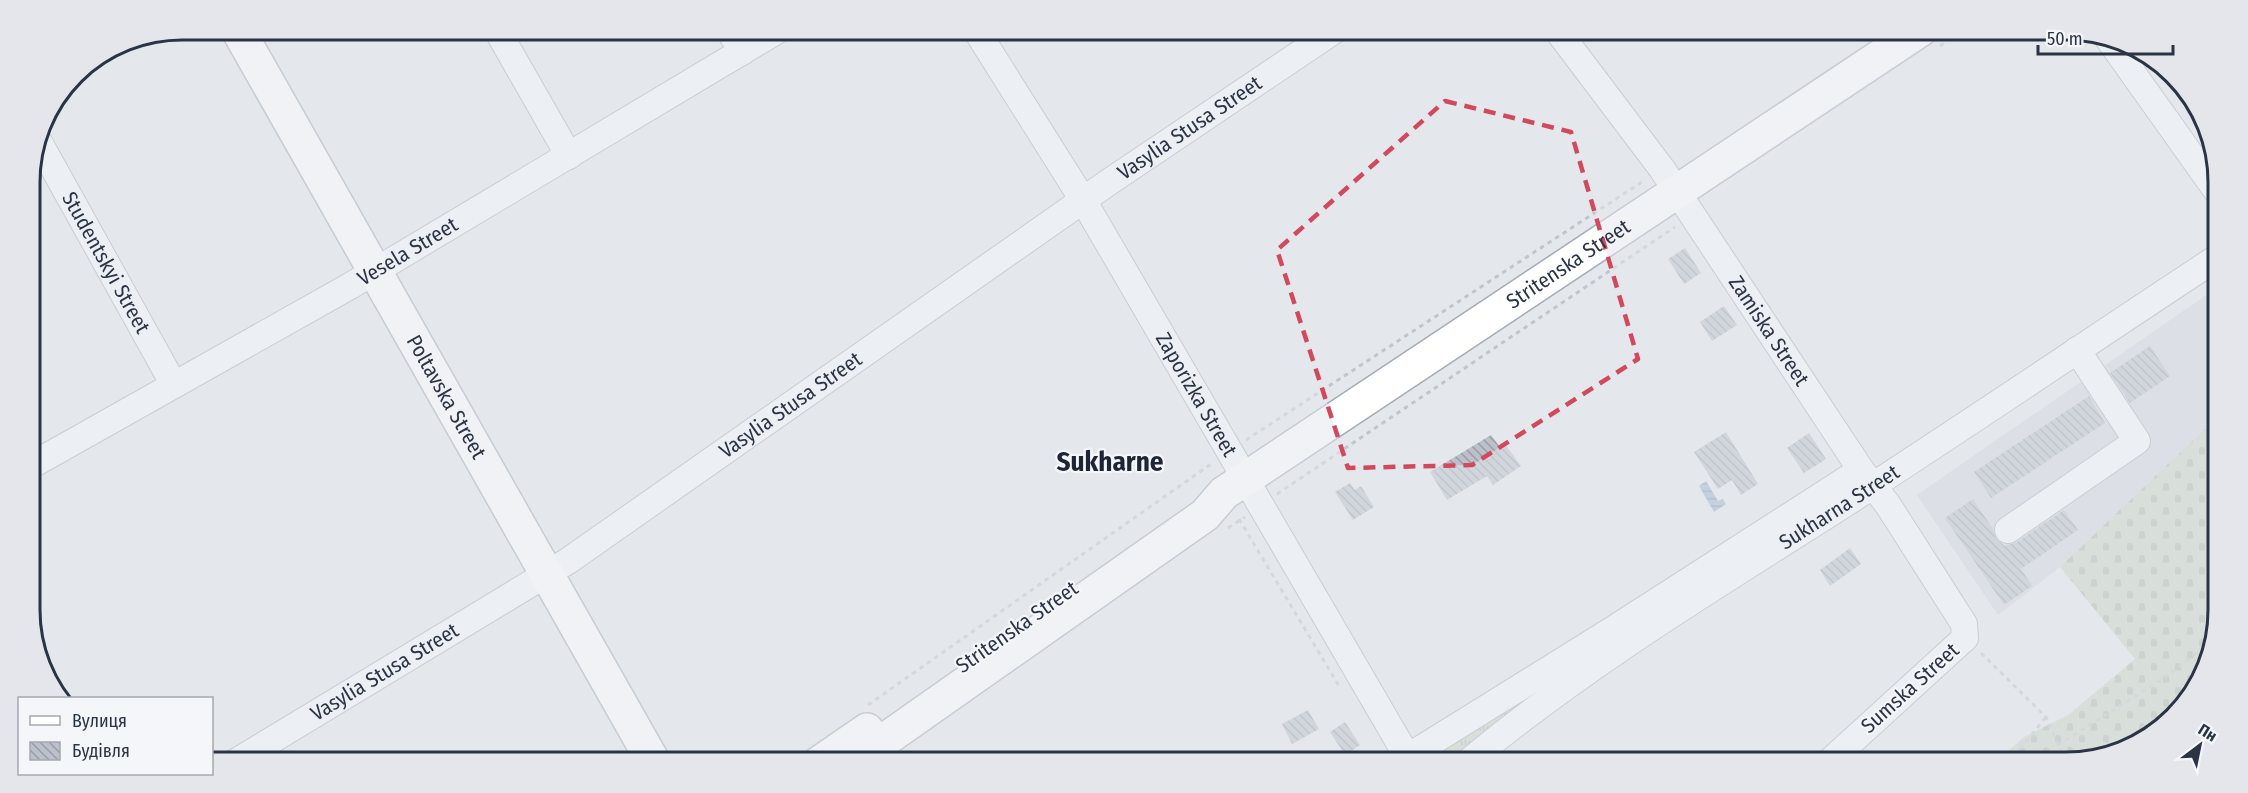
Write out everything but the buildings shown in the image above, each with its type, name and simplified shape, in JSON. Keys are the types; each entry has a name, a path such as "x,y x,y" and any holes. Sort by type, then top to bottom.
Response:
{"main road":[{"name":"Stritenska Street","path":"868,752 1205,515 1231,488 1669,180 1903,40"},
{"name":"Poltavska Street","path":"244,41 648,752"},
{"name":"Stritenska Street","path":"818,752 1197,503 1231,488"}],"street":[{"name":"Vasylia Stusa Street","path":"252,752 547,574 1083,200 1320,40"},
{"name":"Zamiska Street","path":"1565,40 1669,180 1961,617 1966,631 1965,638"},
{"path":"503,41 569,156"},
{"name":"Vesela Street","path":"40,460 375,270 569,156 736,41"},
{"name":"Zaporizka Street","path":"983,41 1083,200 1231,488 1399,752"},
{"path":"2116,50 2207,178"},
{"name":"Studentskyi Street","path":"44,151 174,385"},
{"name":"Sukharna Street","path":"1421,752 1617,638 1867,478 2077,350 2208,264"},
{"path":"2008,530 2137,441 2077,350"},
{"name":"Sukharna Street","path":"1481,752 1562,688 1617,638"},
{"name":"Sumska Street","path":"1840,752 1965,638"}],"path":[{"path":"864,708 1231,488 1669,180"},
{"path":"1231,488 1343,693"},
{"path":"1965,638 2046,717 2063,752"},
{"path":"2058,745 2170,674 2203,648"},
{"path":"2018,752 2046,717"}],"highlighted area":[{"path":"1445,101 1571,132 1638,359 1472,465 1348,468 1277,250"}],"shaded area":[{"path":"2208,294 2208,426 2060,567 1998,615 1917,495"}],"green space":[{"path":"2208,426 2208,610 2203,647 2184,689 2166,711 2152,723 2128,738 2111,745 2074,752 2007,752 2024,737 2068,715 2135,659 2060,567"},
{"path":"1599,646 1470,752 1436,752"}],"water":[{"path":"1706,481 1718,501 1723,499 1726,504 1714,512 1699,486"}],"district":[{"name":"Sukharne","path":"1110,462"}]}
